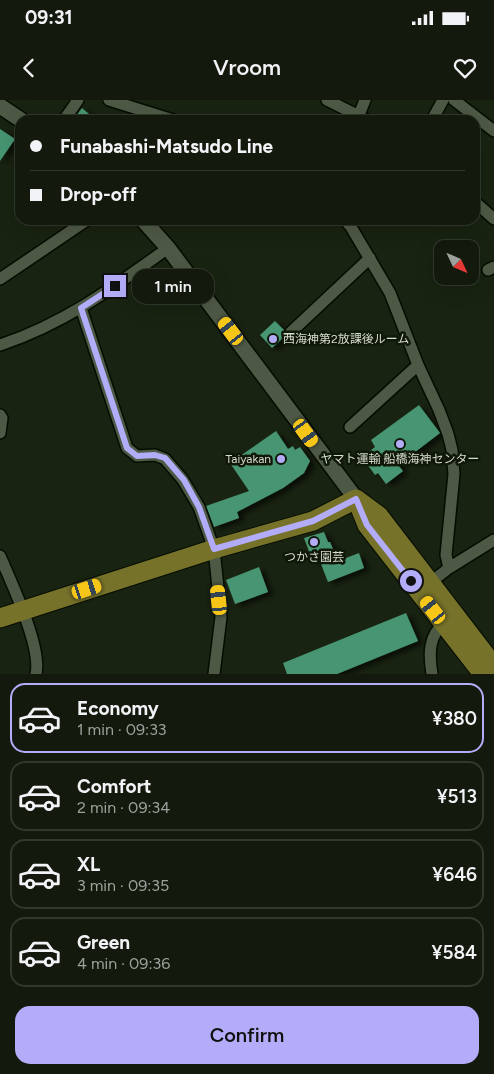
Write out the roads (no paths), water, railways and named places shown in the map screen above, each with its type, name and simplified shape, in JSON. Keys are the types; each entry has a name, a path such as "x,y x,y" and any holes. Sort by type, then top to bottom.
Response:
{"main road":[{"path":"0,618 214,549 313,521 356,499"},
{"path":"356,499 379,516 494,666"},
{"path":"356,499 367,525 483,674"}],"street":[{"path":"68,115 78,100"},
{"path":"109,100 157,115"},
{"path":"327,100 359,115"},
{"path":"363,115 365,100"},
{"path":"435,115 443,100"},
{"path":"454,100 473,115"},
{"path":"0,106 15,116"},
{"path":"480,120 494,131"},
{"path":"480,206 494,218"},
{"path":"0,279 80,225"},
{"path":"147,225 168,248 356,499"},
{"path":"350,225 390,294 418,365 439,410 452,450 454,474 446,555 449,568"},
{"path":"0,345 34,332 102,296 168,248"},
{"path":"290,332 370,258"},
{"path":"81,308 127,448 137,456 155,455 165,458 184,480 199,507 214,549 221,617 214,674"},
{"path":"350,427 418,365"},
{"path":"0,415 2,418 0,433"},
{"path":"431,582 449,568 494,540"},
{"path":"0,556 22,610 36,655 36,674"},
{"path":"432,674 430,661 432,639 436,630 444,624"}],"place":[{"name":"西海神第2放課後ルーム","path":"273,339"},
{"name":"ヤマト運輸 船橋海神センター","path":"400,444"},
{"name":"Taiyakan","path":"281,459"},
{"name":"つかさ園芸","path":"314,542"}]}
